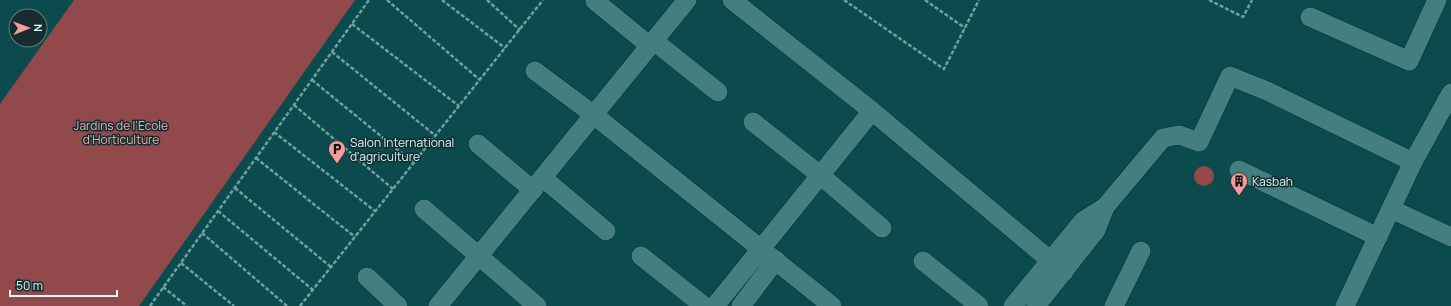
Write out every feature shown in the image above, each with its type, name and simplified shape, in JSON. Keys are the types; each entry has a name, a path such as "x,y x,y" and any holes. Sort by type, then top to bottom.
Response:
{"street":[{"path":"438,306 687,0"},
{"path":"732,0 872,111 1057,266"},
{"path":"1310,18 1409,61 1437,0"},
{"path":"595,1 718,92"},
{"path":"535,71 594,115 832,306"},
{"path":"1013,306 1096,230 1105,208 1163,138 1179,135 1199,142 1230,76 1267,91 1413,162"},
{"path":"1345,306 1413,162 1451,93"},
{"path":"715,306 872,111"},
{"path":"753,122 820,175 882,228"},
{"path":"478,144 606,231"},
{"path":"1239,170 1378,237"},
{"path":"424,209 538,306"},
{"path":"1391,209 1451,238"},
{"path":"1114,306 1141,250"},
{"path":"641,256 704,306"},
{"path":"741,306 776,260"},
{"path":"923,262 979,306"},
{"path":"1036,306 1057,266"},
{"path":"367,277 398,306"}],"path":[{"path":"150,306 369,0"},
{"path":"387,0 480,80"},
{"path":"442,0 505,48"},
{"path":"487,0 520,30"},
{"path":"300,306 520,30 542,0"},
{"path":"844,0 944,69 979,0"},
{"path":"925,0 965,28"},
{"path":"1209,0 1243,17 1252,0"},
{"path":"352,24 459,106"},
{"path":"332,52 436,136"},
{"path":"312,80 414,163"},
{"path":"294,104 393,189"},
{"path":"274,132 375,211"},
{"path":"256,158 355,237"},
{"path":"235,188 331,268"},
{"path":"218,211 313,290"},
{"path":"202,233 287,306"},
{"path":"181,262 234,306"},
{"path":"164,287 187,306"}],"green space":[{"name":"Jardins de I'Ecole d'Horticulture","path":"74,0 355,0 139,306 0,306 0,104 40,48 48,48 48,37"},
{"path":"1200,166 1208,166 1214,172 1214,180 1208,186 1200,186 1194,180 1194,172"}],"place":[{"name":"Salon International d'agriculture","path":"337,164"},
{"name":"Kasbah","path":"1239,196"}]}
